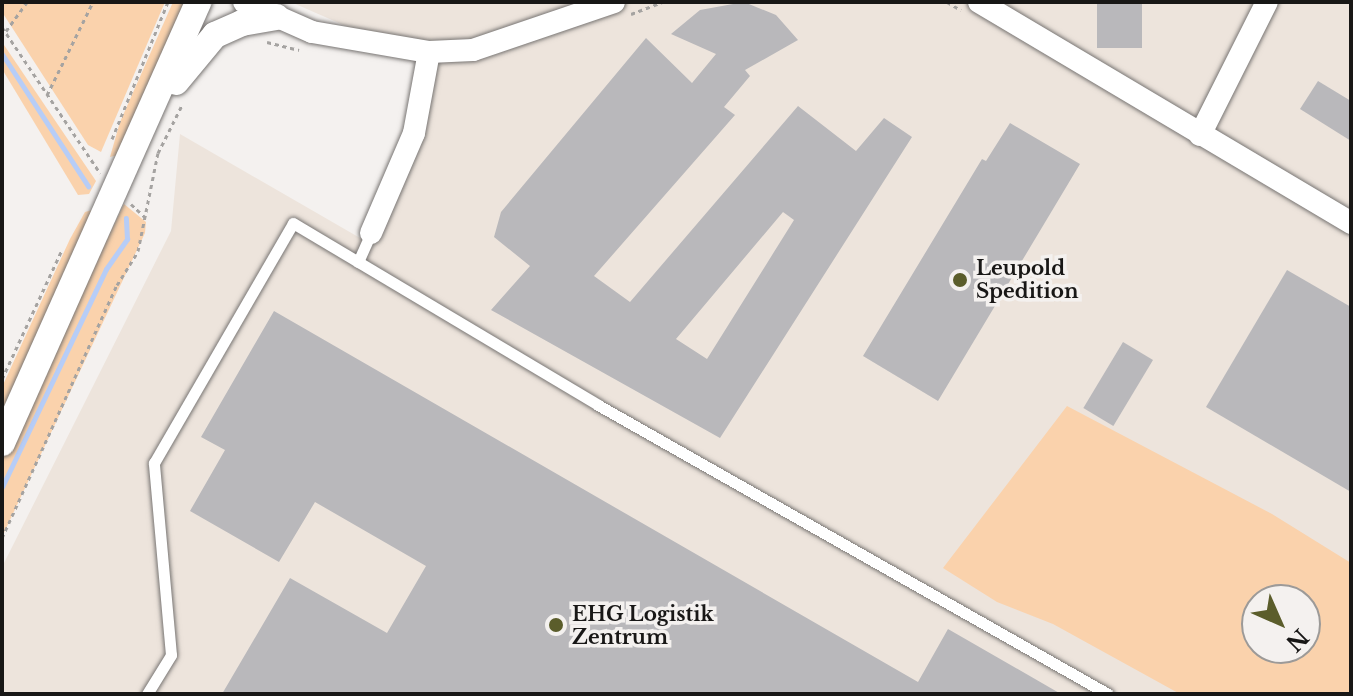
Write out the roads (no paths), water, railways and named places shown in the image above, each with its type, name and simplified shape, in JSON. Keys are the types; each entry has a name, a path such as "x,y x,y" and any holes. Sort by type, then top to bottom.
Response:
{"street":[{"path":"2,443 198,2"},
{"path":"244,2 276,17 348,42 429,52 500,43 614,2"},
{"path":"979,2 1351,223"},
{"path":"1200,135 1267,2"},
{"path":"146,124 206,42 242,23 276,17"},
{"path":"371,233 414,133 429,52"}],"lane":[{"path":"147,694 171,655 154,463 293,223 598,405 1108,694"},
{"path":"358,262 371,233"}],"waterway":[{"path":"2,54 88,186"},
{"path":"2,487 106,269 127,239 126,218"}],"place":[{"name":"Leupold Spedition","path":"960,280"},
{"name":"EHG Logistik Zentrum","path":"556,625"}]}
